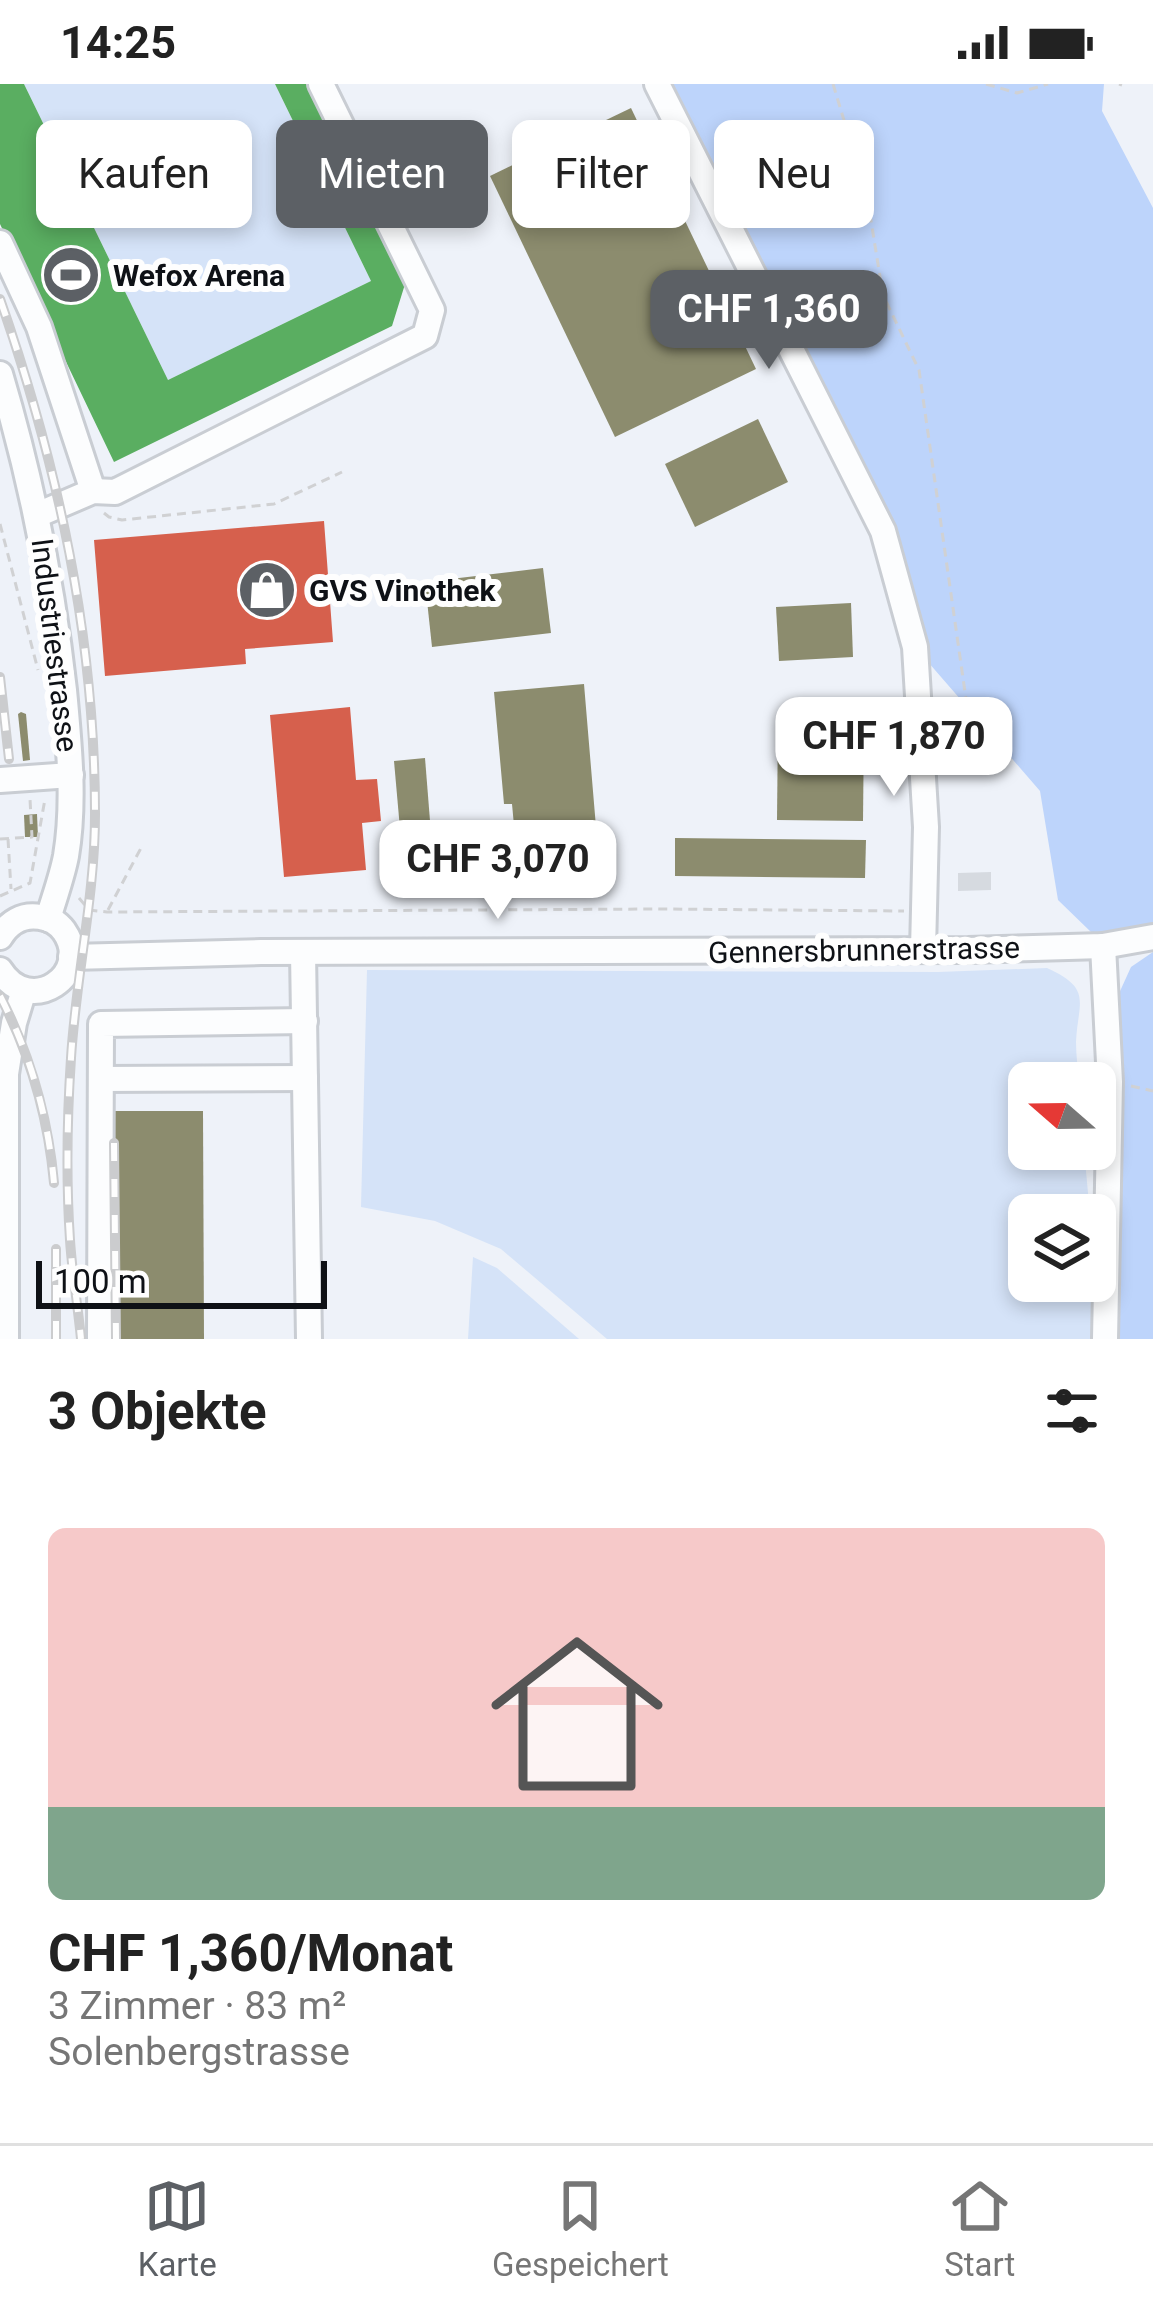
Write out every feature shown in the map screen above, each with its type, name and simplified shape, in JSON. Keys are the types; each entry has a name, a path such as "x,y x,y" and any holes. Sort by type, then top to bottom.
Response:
{"street":[{"path":"37,515 93,491 115,492 425,336 432,310 321,84"},
{"path":"657,84 883,531 915,647 925,808 923,950"},
{"path":"0,243 39,327 93,491"},
{"name":"Industriestrasse","path":"0,374 37,515 58,637 58,776 66,856 48,919"},
{"path":"0,780 58,776"},
{"path":"0,970 12,985 34,992 55,985 69,968 71,957 66,934 48,919 36,916 4,926"},
{"name":"Gennersbrunnerstrasse","path":"71,957 923,950 1103,946 1153,937"},
{"path":"1103,946 1110,1082 1105,1339"},
{"path":"303,952 309,1339"},
{"path":"6,1339 6,1074 24,990"},
{"path":"100,1339 100,1024 304,1021"},
{"path":"100,1079 305,1078"}],"path":[{"path":"833,84 867,196 883,295 919,370 971,734 925,808"},
{"path":"986,84 1017,93 1048,84"},
{"path":"93,491 98,507 109,518 122,520 274,504 342,472"},
{"path":"0,524 40,676"},
{"path":"0,896 30,883 45,811 58,776"},
{"path":"0,839 32,837 29,797"},
{"path":"8,838 11,891"},
{"path":"107,912 141,848"},
{"path":"76,896 89,910 107,912 924,911"}],"shaded area":[{"path":"24,84 275,84 293,120 276,120 276,228 345,228 371,281 168,380 94,228 252,228 252,120 42,120"},
{"path":"657,84 1104,84 1102,111 1153,208 1153,925 1092,933 1058,900 1040,791 915,647 883,531 730,228 874,228 874,120 714,120 714,197 690,149 690,120 675,120"},
{"path":"1153,952 1153,1339 1105,1339 1106,1302 1116,1302 1116,1194 1110,1194 1110,1170 1116,1170 1116,1000 1131,967"},
{"path":"1047,968 1077,990 1077,1062 1008,1062 1008,1170 1086,1170 1088,1194 1008,1194 1008,1302 1092,1302 1092,1339 607,1339 501,1249 435,1221 361,1207 367,970 938,972"},
{"path":"473,1257 497,1268 579,1339 468,1339"}],"building: Handel":[{"path":"324,521 333,642 245,649 246,664 105,676 94,540"},
{"path":"350,707 356,780 377,779 381,821 362,823 366,870 284,877 270,715"}],"building: Öffentlich":[{"name":"Wefox Arena","path":"0,84 24,84 42,120 36,120 36,228 94,228 168,380 371,281 345,228 391,228 410,268 392,326 114,462 0,224"},
{"name":"Wefox Arena","path":"275,84 321,84 338,120 293,120"}],"building: Industrie":[{"path":"631,108 637,120 606,120"},
{"path":"512,165 512,222 490,176"},
{"path":"515,228 688,228 756,369 615,437"},
{"path":"758,419 788,482 695,527 665,464"},
{"path":"543,568 551,633 432,647 425,582"},
{"path":"851,603 853,657 779,661 776,607"},
{"path":"584,684 597,839 516,847 512,804 504,804 494,692"},
{"path":"18,714 26,714 30,760 23,761"},
{"path":"778,722 864,723 863,821 777,820"},
{"path":"425,758 434,871 404,874 394,761"},
{"path":"37,814 38,837 25,837 24,815"},
{"path":"675,838 866,840 865,878 675,876"},
{"path":"107,1111 203,1111 204,1339 107,1339"}],"building: Sonstige":[{"path":"991,872 991,890 958,891 958,873"}],"railway":[{"path":"0,299 56,488 88,682 94,845 73,1027 68,1149 70,1240 81,1339"},
{"path":"0,677 9,759"},
{"path":"0,996 36,1087 54,1183"},
{"path":"114,1143 116,1339"},
{"path":"56,1249 56,1339"}],"place":[{"name":"Wefox Arena","path":"71,275"},
{"name":"GVS Vinothek","path":"267,590"}]}
